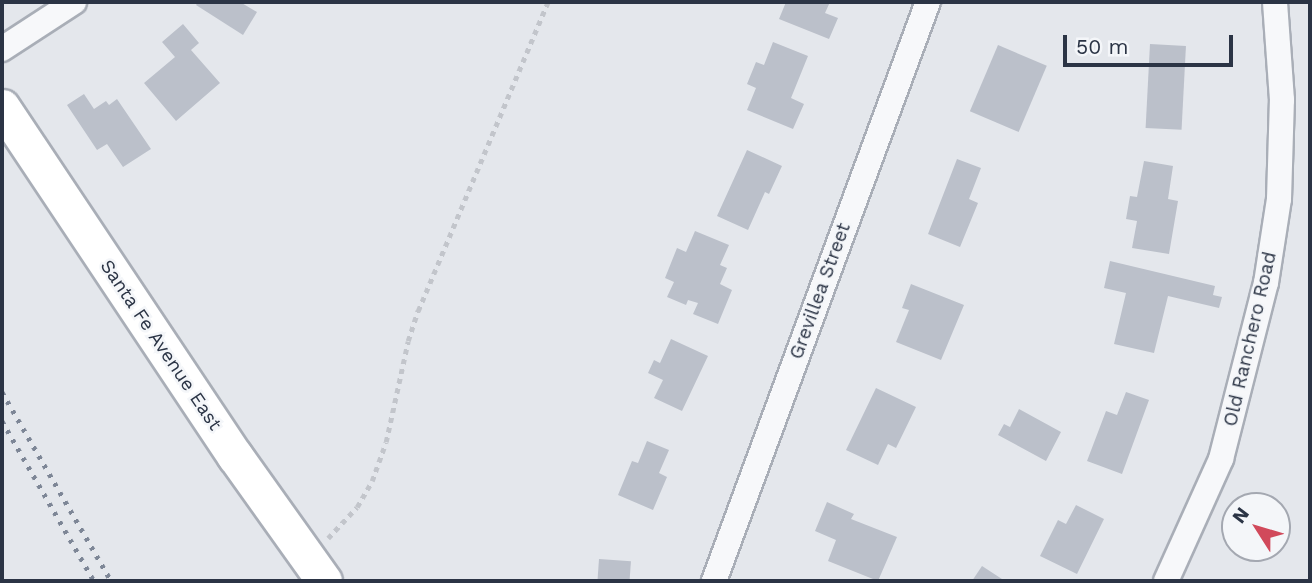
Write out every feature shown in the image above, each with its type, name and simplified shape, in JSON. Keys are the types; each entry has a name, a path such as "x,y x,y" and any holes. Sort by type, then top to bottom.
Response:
{"street":[{"path":"2,49 74,2"},
{"name":"Grevillea Street","path":"714,581 928,2"},
{"name":"Old Ranchero Road","path":"1166,581 1221,459 1266,283 1279,199 1281,137 1281,76 1275,2"},
{"name":"Santa Fe Avenue East","path":"2,107 227,444 316,570"}],"path":[{"path":"316,570 372,481 386,442 408,341 418,311 548,2"}],"building":[{"path":"198,2 240,2 257,12 243,35 196,5"},
{"path":"786,2 830,2 825,13 838,18 829,39 779,19"},
{"path":"183,24 199,43 191,50 220,83 176,121 144,83 175,57 162,42"},
{"path":"773,42 808,56 791,98 804,104 793,129 747,110 756,88 747,84 756,62 764,65"},
{"path":"1150,44 1186,46 1182,130 1146,128"},
{"path":"998,45 1047,66 1019,132 970,111"},
{"path":"84,94 94,109 106,101 109,105 117,99 151,149 123,167 107,144 97,150 67,105"},
{"path":"747,150 782,166 769,194 765,192 748,230 717,216"},
{"path":"957,159 981,168 969,199 978,203 960,247 928,234"},
{"path":"1144,161 1173,166 1168,199 1178,201 1169,254 1132,248 1137,221 1126,219 1130,196 1137,197"},
{"path":"695,231 729,245 720,265 727,268 720,284 732,290 718,324 693,314 698,303 688,300 686,305 667,297 674,282 665,278 677,248 686,252"},
{"path":"1110,261 1215,286 1213,295 1222,297 1219,308 1168,296 1154,353 1114,344 1126,293 1104,288"},
{"path":"911,284 964,305 941,360 896,342 909,310 902,308"},
{"path":"671,339 708,356 682,411 654,398 663,380 648,373 654,360 660,363"},
{"path":"876,388 916,407 896,448 888,444 878,465 846,450"},
{"path":"1126,392 1149,400 1122,474 1087,461 1106,411 1117,415"},
{"path":"1019,409 1061,432 1046,461 998,435 1004,424 1010,427"},
{"path":"647,441 669,450 659,473 667,477 653,510 618,495 632,461 638,463"},
{"path":"827,502 854,514 851,519 897,537 878,581 828,561 836,540 815,531"},
{"path":"1076,505 1104,519 1077,574 1040,556 1058,520 1066,524"},
{"path":"599,559 631,561 630,581 597,581"},
{"path":"982,566 1005,581 972,581"}],"railway":[{"path":"2,392 111,581"},
{"path":"2,421 94,581"}]}
